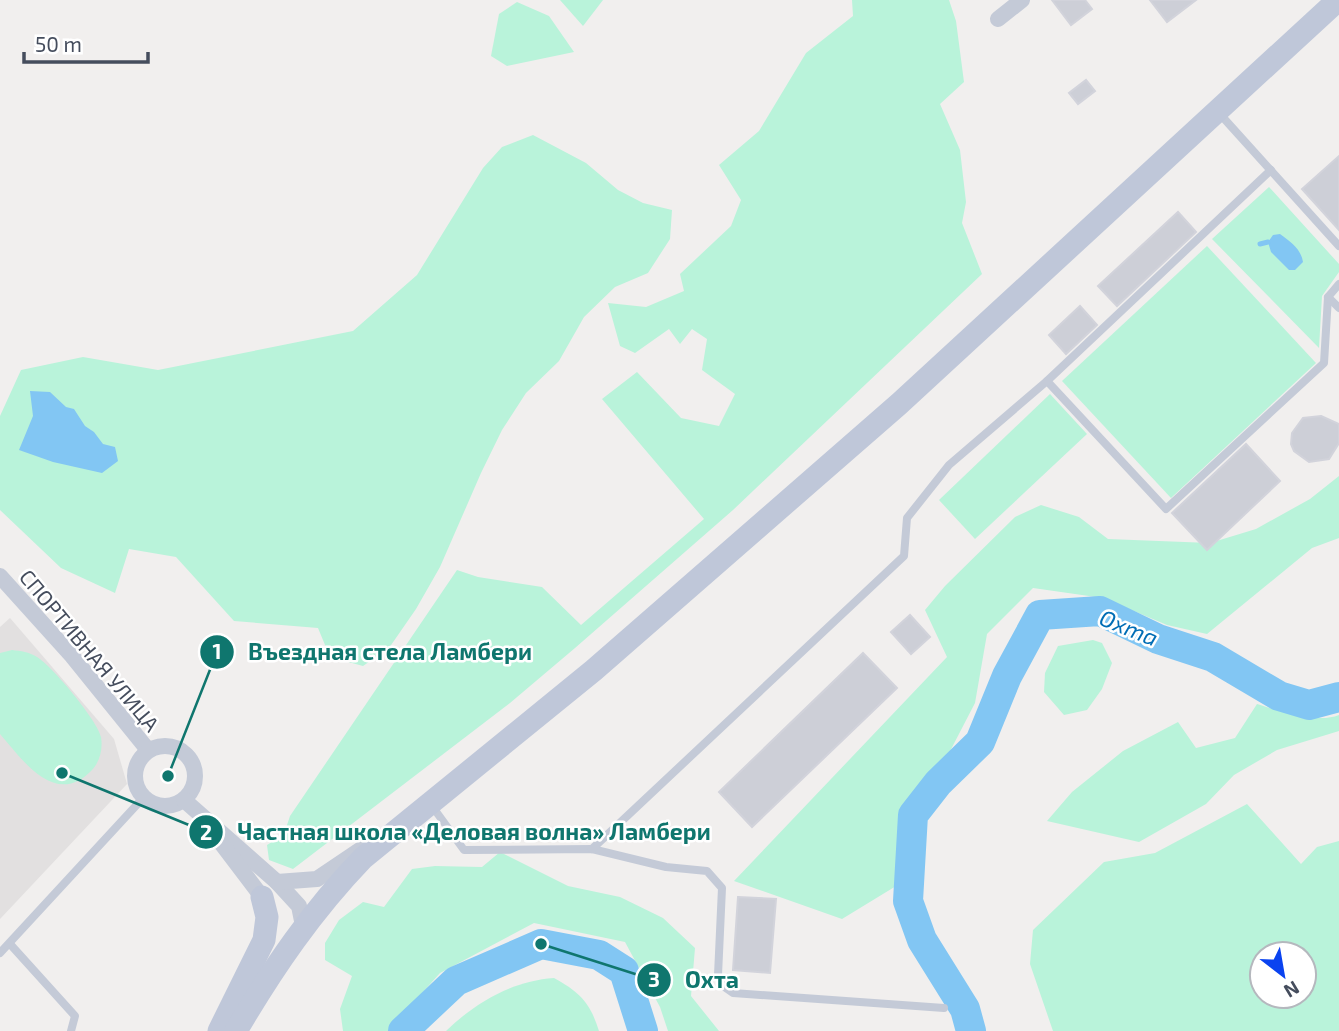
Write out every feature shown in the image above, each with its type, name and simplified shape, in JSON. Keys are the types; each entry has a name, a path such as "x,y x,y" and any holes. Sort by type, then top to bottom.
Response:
{"main road":[{"path":"236,1031 266,980 303,926 363,858 594,670 899,404 1338,0"},
{"path":"270,890 283,922 303,926"},
{"path":"219,1031 264,940 270,890"}],"street":[{"path":"998,19 1022,0"},
{"name":"СПОРТИВНАЯ УЛИЦА","path":"0,576 72,656 148,750"},
{"name":"СПОРТИВНАЯ УЛИЦА","path":"144,797 138,792 135,777 138,762 148,750 163,745 180,748 192,759 197,775 192,791 184,800"},
{"path":"144,797 165,807 184,800 270,890 317,879 359,850 385,840"}],"lane":[{"path":"1217,111 1339,246"},
{"path":"592,849 904,556 907,519 949,465 1047,381 1271,170"},
{"path":"1047,381 1167,509 1324,363 1328,297 1339,284"},
{"path":"1328,297 1339,308"},
{"path":"0,953 144,797"},
{"path":"430,804 464,850 592,849 666,867 707,871 722,888 718,975 723,986 733,993 944,1008"},
{"path":"9,944 75,1016 71,1031"}],"shaded area":[{"path":"10,618 114,739 127,784 0,919 0,627"}],"green space":[{"path":"560,0 603,0 583,26"},
{"path":"852,0 949,0 956,21 964,82 940,104 960,150 966,202 962,223 982,274 733,510 510,703 293,869 269,860 267,845 284,834 290,816 457,570 478,577 542,587 581,625 704,519 602,399 637,372 681,418 719,426 735,394 702,370 707,339 692,329 680,344 669,329 635,353 620,346 608,303 646,307 684,291 680,274 731,226 741,200 719,165 759,131 806,53 853,16"},
{"path":"517,2 549,16 574,52 507,66 491,56 499,14"},
{"path":"533,135 586,163 618,190 643,203 672,210 670,239 648,273 615,287 584,317 559,361 526,393 502,430 440,567 389,648 363,666 330,657 318,628 234,621 176,557 129,549 115,593 61,568 0,510 0,416 21,370 83,357 158,370 353,331 417,275 483,168 502,147"},
{"path":"1269,187 1339,264 1339,272 1322,296 1319,348 1212,239"},
{"path":"1207,246 1316,363 1171,498 1062,381"},
{"path":"1050,394 1087,434 975,539 939,500"},
{"path":"1339,476 1339,538 1312,548 1207,634 1167,625 1103,598 1033,588 987,634 975,703 947,757 906,810 901,883 842,919 734,881 947,657 925,610 945,586 1015,517 1041,505 1079,517 1108,539 1210,543 1256,529 1310,499"},
{"path":"1093,640 1102,643 1112,663 1102,689 1087,710 1064,715 1044,692 1045,673 1058,646"},
{"path":"12,650 31,654 44,662 74,694 98,729 102,742 98,760 90,772 77,781 64,784 40,776 0,734 0,653"},
{"path":"1257,704 1309,717 1339,715 1339,731 1277,750 1234,775 1206,804 1139,842 1047,821 1072,792 1123,751 1178,722 1196,748 1235,738"},
{"path":"1247,804 1301,864 1317,847 1339,841 1339,1031 1053,1031 1030,964 1033,930 1104,862 1155,853"},
{"path":"500,852 568,886 620,897 663,918 695,948 691,996 719,1031 668,1031 660,1007 625,942 534,923 440,973 388,1031 343,1031 340,1009 352,976 325,960 325,943 339,920 363,902 384,907 412,869 435,866 482,867"},
{"path":"554,978 583,1000 599,1031 446,1031 482,1002 509,988"}],"water":[{"path":"1280,234 1295,246 1302,257 1303,262 1295,270 1289,270 1271,252 1268,242 1273,235"},
{"path":"30,391 50,392 66,407 74,409 85,426 94,432 103,444 115,447 118,461 102,473 53,462 19,450 33,416"}],"building":[{"path":"1052,0 1085,0 1092,9 1071,25"},
{"path":"1150,0 1196,0 1167,22"},
{"path":"1086,80 1095,91 1078,104 1069,93"},
{"path":"1339,156 1339,230 1302,189"},
{"path":"1178,212 1196,232 1117,306 1098,286"},
{"path":"1080,306 1097,325 1066,354 1049,335"},
{"path":"1321,416 1339,424 1339,443 1329,459 1309,462 1294,451 1291,444 1292,433 1303,418"},
{"path":"1246,444 1280,481 1207,550 1172,513"},
{"path":"910,615 930,637 911,654 891,632"},
{"path":"863,653 897,688 752,827 719,792"},
{"path":"738,897 776,899 770,973 733,970"}],"waterway":[{"path":"1260,244 1268,242"},
{"name":"Охта","path":"971,1031 965,1009 922,940 908,901 913,815 938,783 980,742 1007,676 1040,615 1100,611 1158,639 1213,657 1279,696 1309,705 1339,697"},
{"name":"Охта","path":"403,1031 456,981 541,944 599,955 624,971 643,1031"}],"place":[{"name":"Частная школа «Деловая волна» Ламбери","path":"62,773"},
{"name":"Въездная стела Ламбери","path":"168,776"},
{"name":"Охта","path":"541,944"}]}
